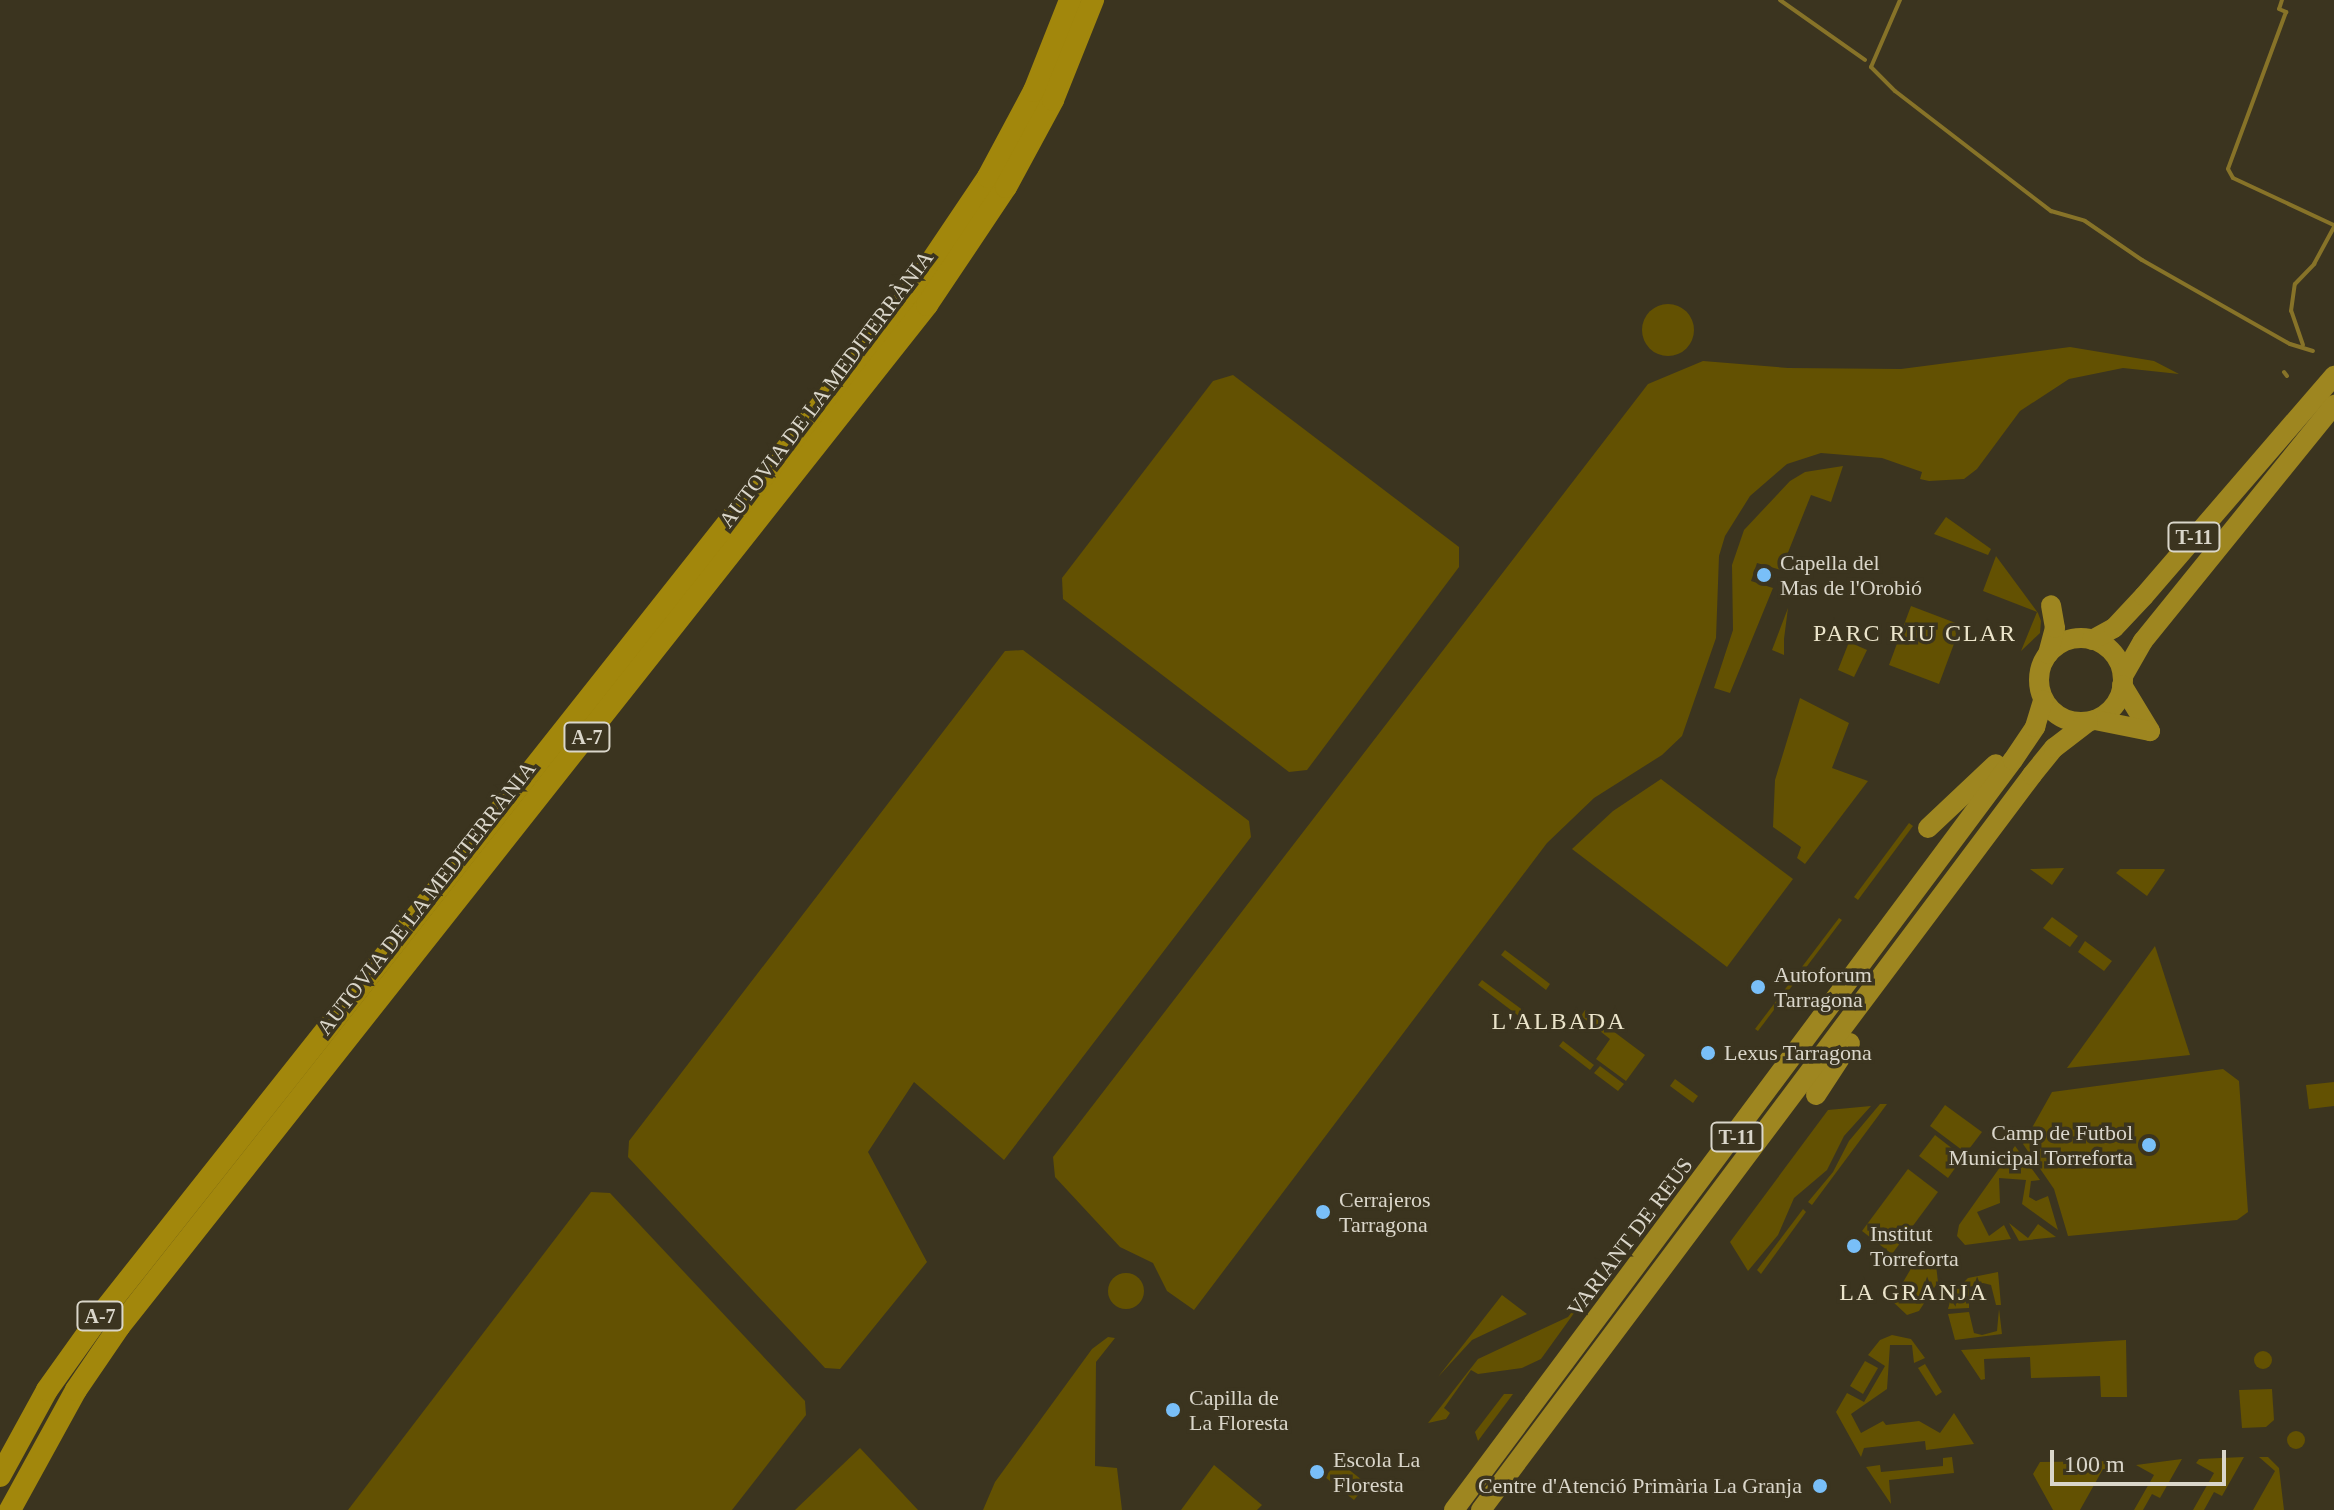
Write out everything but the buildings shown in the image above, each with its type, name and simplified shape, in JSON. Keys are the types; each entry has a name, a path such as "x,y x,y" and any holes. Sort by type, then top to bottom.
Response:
{"highway":[{"name":"AUTOVIA DE LA MEDITERRÀNIA","path":"0,1476 47,1390 111,1302 910,293 995,164 1034,91 1070,0"},
{"name":"AUTOVIA DE LA MEDITERRÀNIA","path":"10,1510 41,1449 119,1327 927,305 1006,187 1053,100 1093,0"},
{"name":"T-11","path":"2041,708 2039,678 2048,654 2114,628 2144,596 2186,541 2334,376"},
{"name":"T-11","path":"1481,1510 1936,909 2032,775 2054,748 2114,707 2123,681 2166,612 2334,405"},
{"path":"1928,828 1979,784 2041,708 2067,720 2150,731 2110,649 2085,639 2051,605 2055,628 2048,654"},
{"name":"VARIANT DE REUS","path":"1454,1510 2013,760 2041,708"},
{"path":"1816,1095 1936,909"},
{"path":"20,1510 36,1477 41,1449"}],"shaded area":[{"path":"1668,304 1686,312 1694,330 1686,348 1668,356 1650,348 1642,330 1650,312"},
{"path":"2070,347 2154,361 2179,374 2123,368 2069,379 2020,411 1977,469 1964,479 1929,481 1920,479 1922,472 1882,458 1821,453 1787,464 1750,496 1725,536 1719,556 1716,638 1682,736 1662,755 1594,798 1547,843 1194,1310 1167,1291 1153,1263 1120,1247 1055,1177 1053,1157 1648,384 1703,361 1788,368 1901,369"},
{"path":"1233,375 1459,547 1459,567 1307,770 1289,772 1063,599 1062,578 1213,381"},
{"path":"1843,466 1831,502 1811,495 1781,570 1757,563 1751,581 1773,588 1730,693 1714,688 1733,630 1732,565 1744,530 1790,481 1805,472"},
{"path":"1946,517 1991,549 1988,555 1934,534"},
{"path":"1996,556 2038,613 2041,621 2040,633 2021,651 2037,612 1983,591"},
{"path":"1911,606 1961,625 1939,684 1889,665"},
{"path":"1788,608 1784,639 1784,655 1772,650"},
{"path":"1849,642 1867,650 1854,677 1838,670"},
{"path":"1023,650 1249,821 1251,837 1004,1160 914,1082 868,1152 927,1262 840,1369 825,1368 628,1157 629,1141 1005,651"},
{"path":"1800,698 1849,723 1832,768 1868,781 1805,864 1797,858 1801,847 1773,827 1775,780"},
{"path":"1661,779 1793,879 1727,967 1572,849 1613,811"},
{"path":"1909,823 1913,826 1858,900 1854,897"},
{"path":"2064,868 2052,885 2030,869"},
{"path":"2120,869 2165,870 2147,896 2116,873"},
{"path":"2052,917 2078,936 2070,947 2043,928"},
{"path":"1839,918 1842,920 1758,1031 1755,1029"},
{"path":"2085,941 2112,961 2104,971 2078,952"},
{"path":"2155,946 2190,1055 2067,1068"},
{"path":"1505,950 1550,984 1546,990 1501,955"},
{"path":"1482,980 1528,1014 1524,1020 1478,985"},
{"path":"1585,1010 1645,1055 1626,1081 1596,1059 1610,1039 1581,1016"},
{"path":"1563,1041 1594,1065 1590,1070 1559,1046"},
{"path":"1600,1066 1624,1084 1618,1091 1594,1073"},
{"name":"Camp de Futbol Municipal Torreforta","path":"2223,1069 2239,1081 2248,1212 2237,1220 2068,1236 2054,1189 2023,1144 2052,1092"},
{"path":"1675,1079 1698,1096 1693,1103 1670,1086"},
{"path":"2334,1082 2334,1106 2309,1109 2306,1085"},
{"path":"1880,1104 1887,1104 1812,1205 1808,1202 1833,1172 1849,1141"},
{"path":"1945,1105 1982,1132 1966,1153 1930,1126"},
{"path":"1871,1106 1844,1136 1827,1170 1794,1198 1778,1235 1748,1271 1730,1242 1828,1110"},
{"path":"1935,1135 1963,1157 1948,1178 1919,1156"},
{"path":"2015,1146 2040,1180 2031,1181 2029,1197 2036,1201 2048,1196 2058,1230 2022,1204 2026,1180 1999,1178 2000,1203 1977,1212 1989,1236 2004,1225 2011,1239 1965,1245 1957,1236 1959,1225"},
{"path":"1908,1169 1938,1192 1892,1254 1862,1231"},
{"path":"591,1192 610,1193 805,1401 806,1415 732,1510 348,1510"},
{"path":"1803,1209 1806,1212 1761,1274 1757,1270"},
{"path":"1639,1223 1541,1359 1522,1368 1478,1374 1471,1370 1444,1408 1450,1413 1446,1419 1428,1423 1478,1359 1568,1317"},
{"path":"2009,1223 2028,1238 2038,1224 2056,1237 2019,1241"},
{"path":"1916,1260 1936,1265 1938,1282 1919,1311 1907,1315 1892,1301"},
{"path":"1998,1272 2001,1305 1996,1305 1991,1285 1983,1283 1969,1287 1969,1308 1948,1309 1952,1294 1968,1278"},
{"path":"1126,1273 1139,1278 1144,1291 1139,1304 1126,1309 1113,1304 1108,1291 1113,1278"},
{"path":"1502,1295 1527,1314 1472,1340 1438,1377"},
{"path":"1999,1309 2002,1334 1955,1340 1948,1314 1969,1312 1974,1333 1982,1335 1997,1331"},
{"path":"1892,1335 1911,1339 1925,1358 1914,1363 1912,1345 1890,1345 1887,1389 1851,1414 1861,1433 1883,1421 1886,1425 1919,1421 1940,1433 1954,1413 1974,1444 1926,1450 1925,1441 1864,1448 1861,1457 1836,1412 1847,1393 1864,1402 1885,1366 1868,1355 1880,1340"},
{"path":"1108,1337 1115,1338 1096,1362 1095,1466 1117,1468 1122,1510 983,1510 995,1482 1092,1349"},
{"path":"2126,1340 2127,1397 2101,1397 2100,1376 2031,1378 2030,1357 1984,1359 1985,1379 1981,1380 1961,1350"},
{"path":"2263,1351 2272,1360 2263,1369 2254,1360"},
{"path":"1865,1361 1878,1368 1863,1394 1850,1386"},
{"path":"1925,1364 1942,1392 1936,1396 1918,1368"},
{"path":"2272,1389 2274,1420 2266,1427 2242,1428 2239,1390"},
{"path":"1504,1394 1513,1394 1478,1441 1475,1432"},
{"path":"2292,1431 2300,1431 2305,1440 2303,1447 2292,1449 2287,1444 2287,1436"},
{"path":"860,1448 918,1510 795,1510"},
{"path":"1952,1457 1954,1473 1889,1480 1891,1504 1866,1467 1880,1465 1881,1472 1943,1466 1943,1458"},
{"path":"2244,1457 2222,1496 2214,1492 2204,1510 2193,1510 2214,1473 2196,1463 2199,1459"},
{"path":"2259,1457 2268,1457 2279,1468 2284,1510 2253,1510 2275,1471"},
{"path":"2182,1459 2160,1498 2152,1494 2143,1510 2134,1510 2154,1475 2136,1465"},
{"path":"1338,1461 1367,1484 1354,1500 1325,1477"},
{"path":"2119,1461 2112,1473 2103,1469 2080,1510 2053,1510 2033,1474 2040,1462"},
{"path":"1214,1465 1262,1505 1257,1510 1181,1510"}],"waterway":[{"path":"1780,0 1865,60"},
{"path":"1900,0 1871,67 1895,91 2051,211 2085,221 2142,260 2290,344 2313,351"},
{"path":"2282,0 2279,9 2286,12 2228,169 2233,178 2334,225"},
{"path":"2303,345 2291,311 2295,284 2314,264 2334,227"},
{"path":"2284,372 2287,376"}],"place":[{"name":"Capella del Mas de l'Orobió","path":"1764,575"},
{"name":"Autoforum Tarragona","path":"1758,987"},
{"name":"Lexus Tarragona","path":"1708,1053"},
{"name":"Camp de Futbol Municipal Torreforta","path":"2149,1145"},
{"name":"Cerrajeros Tarragona","path":"1323,1212"},
{"name":"Institut Torreforta","path":"1854,1246"},
{"name":"Capilla de La Floresta","path":"1173,1410"},
{"name":"Escola La Floresta","path":"1317,1472"},
{"name":"Centre d'Atenció Primària La Granja","path":"1820,1486"}],"district":[{"name":"PARC RIU CLAR","path":"1915,634"},
{"name":"L'ALBADA","path":"1559,1022"},
{"name":"LA GRANJA","path":"1914,1293"}]}
